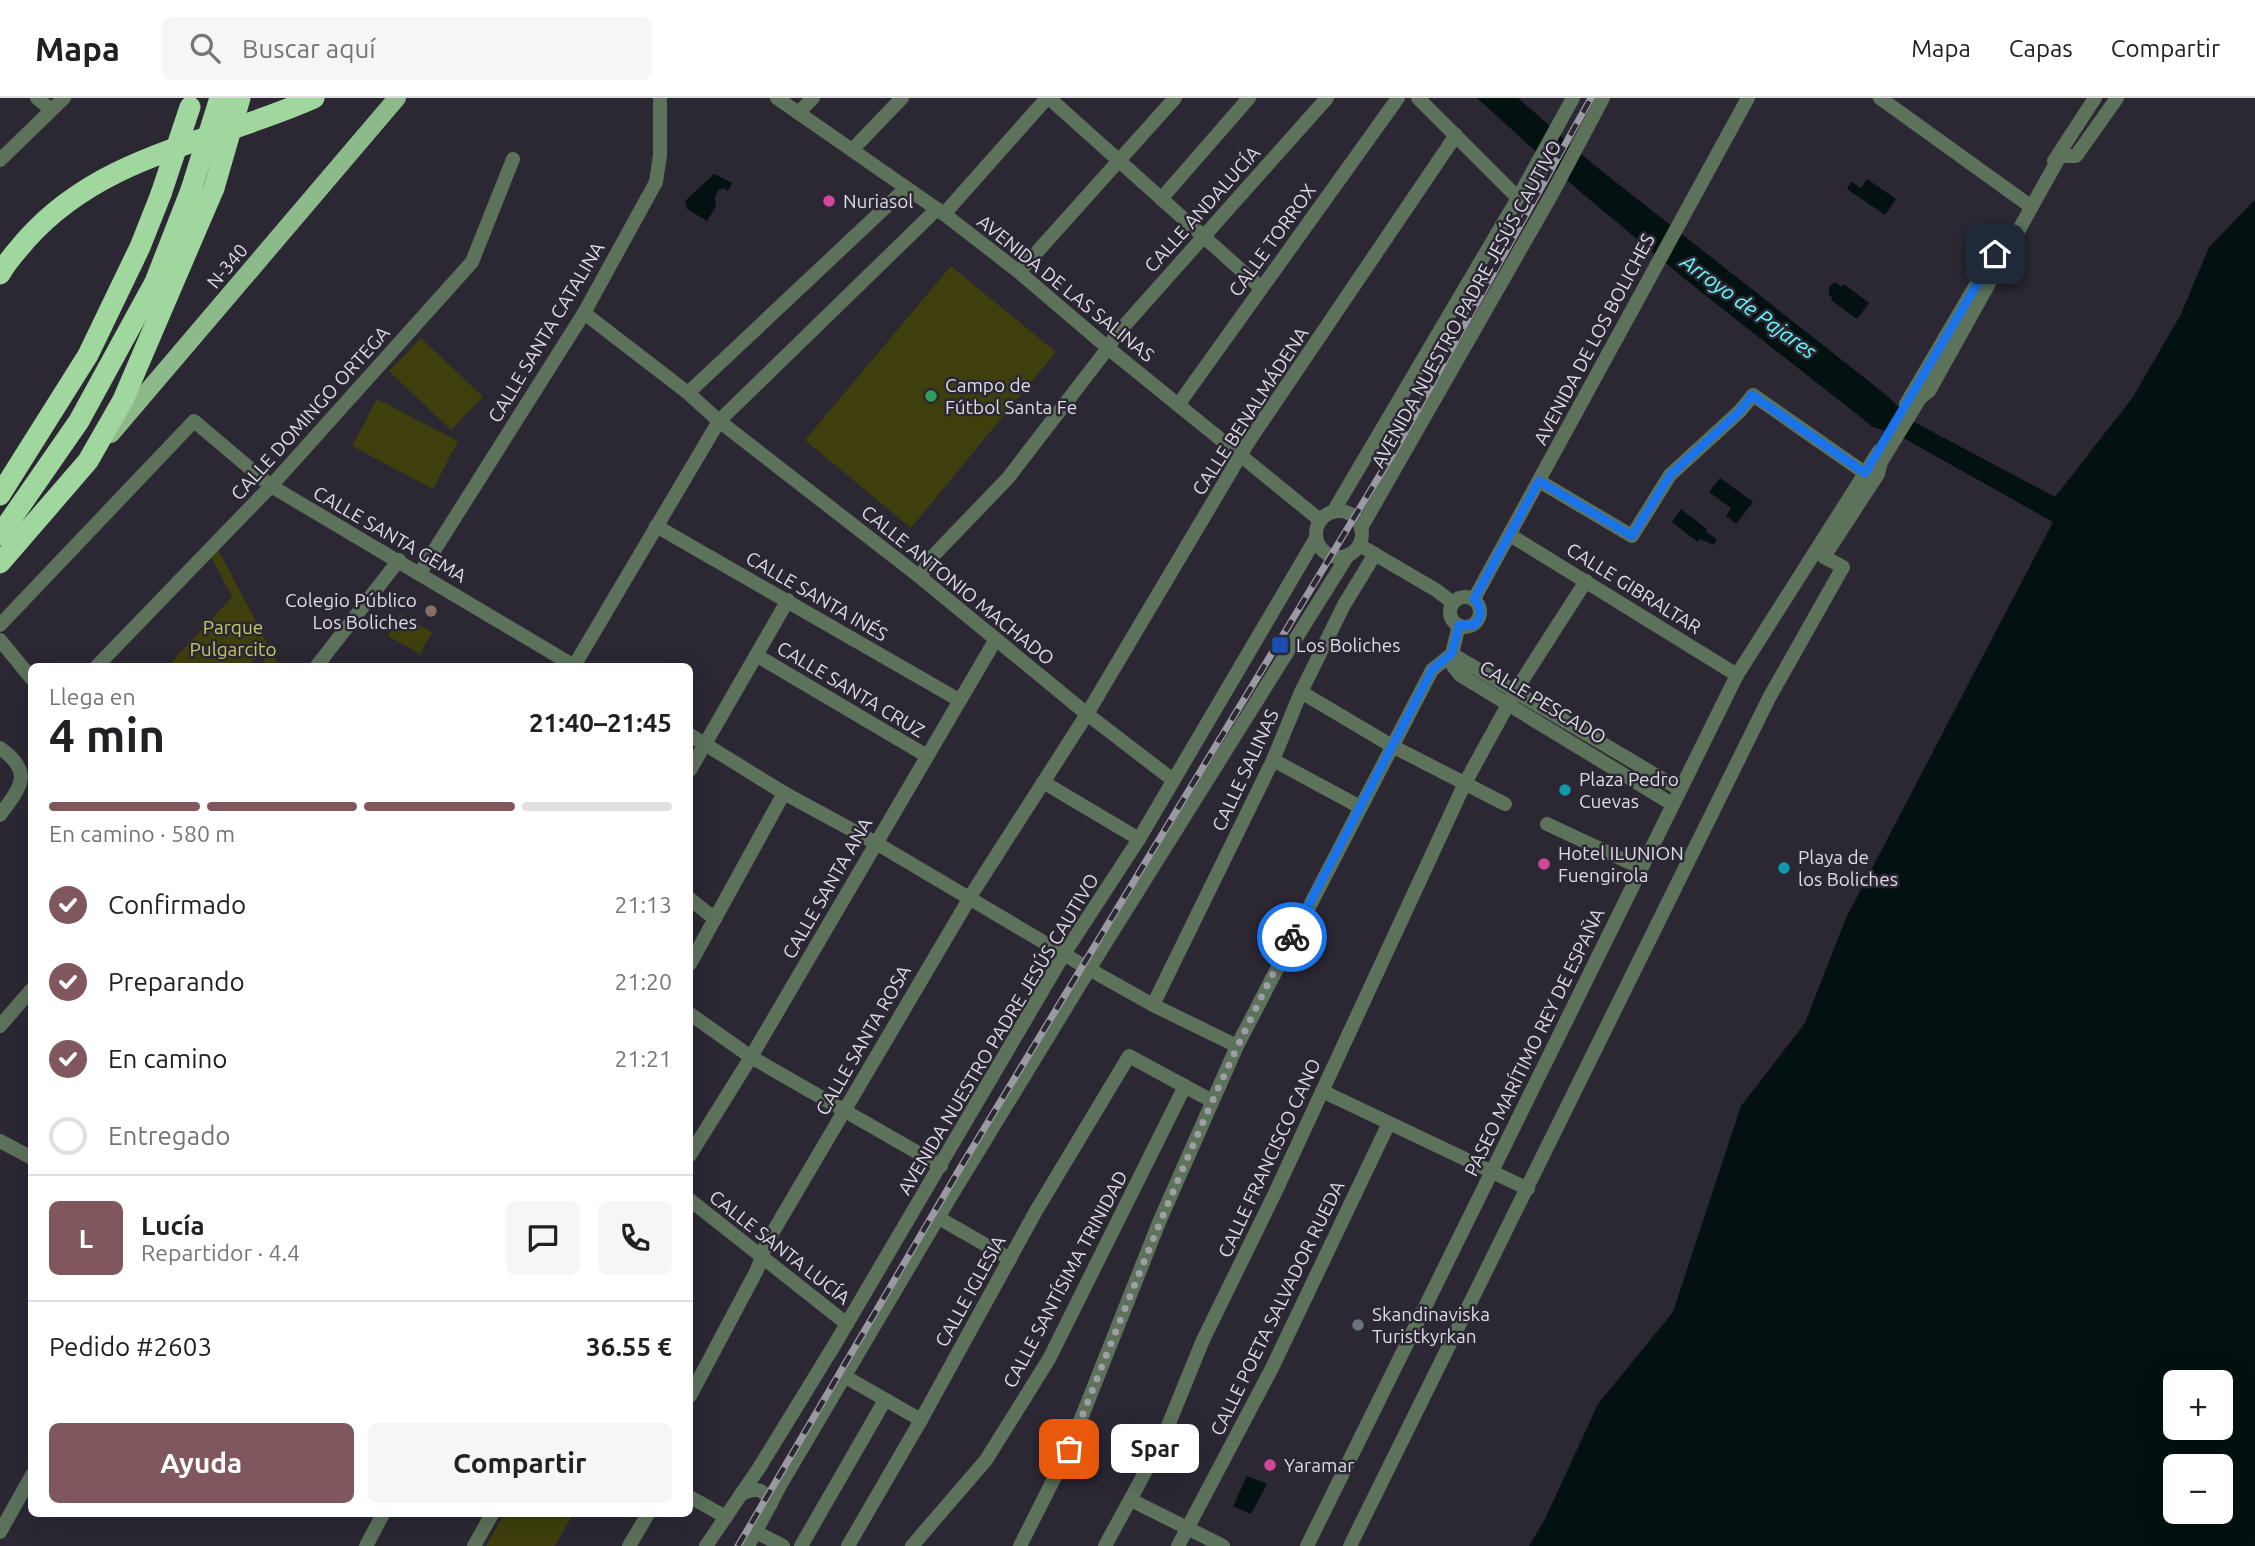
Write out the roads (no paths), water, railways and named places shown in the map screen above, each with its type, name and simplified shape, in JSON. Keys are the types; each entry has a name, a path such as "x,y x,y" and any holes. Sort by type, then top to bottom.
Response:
{"highway":[{"path":"0,274 6,263 43,222 91,186 135,162 314,98"},
{"path":"0,563 88,461 123,400 214,188 227,99"},
{"path":"0,535 79,421 155,282 227,99"},
{"path":"0,495 89,355 140,247 161,194 191,102"}],"main road":[{"name":"N-340","path":"88,461 397,98"}],"street":[{"path":"37,98 50,109"},
{"path":"0,160 64,98"},
{"name":"CALLE SANTA CATALINA","path":"421,573 584,313 656,182 660,155 660,98"},
{"name":"AVENIDA DE LAS SALINAS","path":"777,98 941,211 1019,272 1240,456 1327,516"},
{"path":"852,150 902,98"},
{"path":"571,663 719,421 941,211 1048,98 1261,289"},
{"path":"1019,272 1175,98"},
{"path":"1161,199 1249,98"},
{"name":"CALLE ANDALUCÍA","path":"920,577 933,556 1008,478 1116,335 1327,98"},
{"name":"CALLE TORROX","path":"1178,405 1398,98"},
{"path":"1418,98 1518,198"},
{"name":"AVENIDA NUESTRO PADRE JESÚS CAUTIVO","path":"1327,516 1518,198 1573,98"},
{"name":"AVENIDA NUESTRO PADRE JESÚS CAUTIVO","path":"1361,528 1552,194 1603,98"},
{"name":"AVENIDA DE LOS BOLICHES","path":"1474,599 1748,98"},
{"path":"1880,98 2026,203"},
{"name":"PASEO MARÍTIMO REY DE ESPAÑA","path":"1307,1546 1737,675 1865,473 1877,461 2026,203 2095,98"},
{"path":"1916,396 1929,391 2060,156 2076,156 2117,98"},
{"path":"798,113 811,99"},
{"name":"CALLE BENALMÁDENA","path":"1087,714 1240,456 1456,135"},
{"name":"CALLE DOMINGO ORTEGA","path":"100,663 271,486 472,262 513,159"},
{"path":"688,393 906,188"},
{"name":"CALLE ANTONIO MACHADO","path":"584,313 1173,780"},
{"path":"1539,481 1632,536 1670,475 1740,411 1752,395 1865,473"},
{"name":"CALLE SANTA GEMA","path":"0,625 194,421 271,486 421,573 567,663"},
{"path":"1350,1546 1769,698 1843,568 1824,557 1878,474 1877,461"},
{"path":"748,1546 780,1483 1089,969 1354,550 1361,528 1353,516 1340,511 1327,516 1316,532 1316,538 1318,545 1328,554 1335,557 1354,550 1374,554 1453,603"},
{"name":"CALLE SANTA INÉS","path":"656,526 959,700"},
{"name":"CALLE GIBRALTAR","path":"1510,535 1737,675"},
{"name":"AVENIDA NUESTRO PADRE JESÚS CAUTIVO","path":"706,1546 717,1539 739,1495 847,1324 1064,954 1139,839 1316,538"},
{"name":"CALLE SALINAS","path":"1153,1005 1273,760 1301,692 1344,605 1374,554"},
{"path":"319,663 399,560"},
{"name":"CALLE FRANCISCO CANO","path":"1105,1546 1161,1443 1203,1340 1275,1194 1465,783 1513,697 1586,581"},
{"path":"1460,597 1474,599 1480,607 1480,617 1474,625 1459,625 1450,614 1453,603 1460,597"},
{"path":"693,765 788,600"},
{"path":"1020,1546 1069,1449 1160,1220 1237,1046 1432,670 1452,653 1459,625"},
{"name":"CALLE SANTA ANA","path":"693,1150 751,1057 996,639"},
{"path":"0,640 28,674"},
{"name":"CALLE PESCADO","path":"1452,653 1672,804"},
{"name":"CALLE SANTA CRUZ","path":"756,655 927,756"},
{"path":"1301,692 1392,746 1505,804"},
{"name":"CALLE PESCADO","path":"1513,697 1679,789"},
{"name":"CALLE SANTA ROSA","path":"693,1390 762,1258 767,1242 969,898 1087,714"},
{"path":"693,736 784,793 876,843 1089,969 1153,1005 1237,1046"},
{"path":"0,748 16,759 22,774 17,793 0,815"},
{"path":"1273,760 1360,807"},
{"path":"1043,782 1139,839"},
{"path":"693,959 784,793"},
{"path":"1547,824 1641,868"},
{"path":"693,902 715,919"},
{"path":"0,1027 28,994"},
{"path":"693,1016 751,1057 941,1166"},
{"name":"CALLE IGLESIA","path":"848,1546 1010,1259 1129,1056 1185,1086"},
{"path":"1185,1086 1212,1101"},
{"name":"CALLE SANTÍSIMA TRINIDAD","path":"912,1546 986,1460 1049,1359 1185,1086"},
{"path":"1322,1091 1528,1189"},
{"name":"CALLE POETA SALVADOR RUEDA","path":"1178,1546 1272,1368 1389,1123"},
{"path":"0,1141 28,1156"},
{"name":"CALLE SANTA LUCÍA","path":"693,1202 847,1324"},
{"path":"939,1217 1010,1259"},
{"path":"844,1376 921,1420"},
{"path":"802,1546 881,1397"},
{"path":"0,1532 28,1482"},
{"path":"739,1495 753,1488 762,1490 771,1504"},
{"path":"693,1499 726,1517"},
{"path":"1131,1500 1223,1546"},
{"path":"366,1546 381,1517"},
{"path":"474,1546 490,1517"},
{"path":"629,1546 646,1517"},
{"path":"756,1532 783,1546"}],"water":[{"name":"Arroyo de Pajares","path":"1477,98 1518,98 1594,165 1885,394 1914,422 2055,497 2133,397 2181,314 2209,247 2255,200 2255,1546 1529,1546 1545,1519 1598,1404 1673,1312 1741,1106 1805,1023 1846,918 2053,522 1900,436 1873,427 1686,280 1577,189"},
{"path":"714,174 732,183 728,191 724,188 718,190 715,197 716,206 707,221 687,209 685,201"},
{"path":"1867,179 1896,199 1885,215 1847,189 1851,182 1861,188"},
{"path":"1835,282 1842,287 1844,284 1869,303 1857,319 1831,300 1829,287"},
{"path":"1720,478 1753,502 1736,524 1726,516 1731,508 1709,492"},
{"path":"1681,509 1717,539 1714,545 1700,539 1698,542 1672,522"},
{"path":"1247,1476 1267,1484 1251,1514 1233,1506"}],"railway":[{"path":"738,1546 959,1170 1395,450 1591,98"}],"place":[{"name":"Nuriasol","path":"829,201"},
{"name":"Campo de Fútbol Santa Fe","path":"931,396"},
{"name":"Colegio Público Los Boliches","path":"431,611"},
{"name":"Los Boliches","path":"1280,645"},
{"name":"Plaza Pedro Cuevas","path":"1565,790"},
{"name":"Hotel ILUNION Fuengirola","path":"1544,864"},
{"name":"Playa de los Boliches","path":"1784,868"},
{"name":"Skandinaviska Turistkyrkan","path":"1358,1325"},
{"name":"Spar","path":"1069,1449"},
{"name":"Yaramar","path":"1270,1465"}],"park label":[{"name":"Parque Pulgarcito","path":"233,638"}]}
